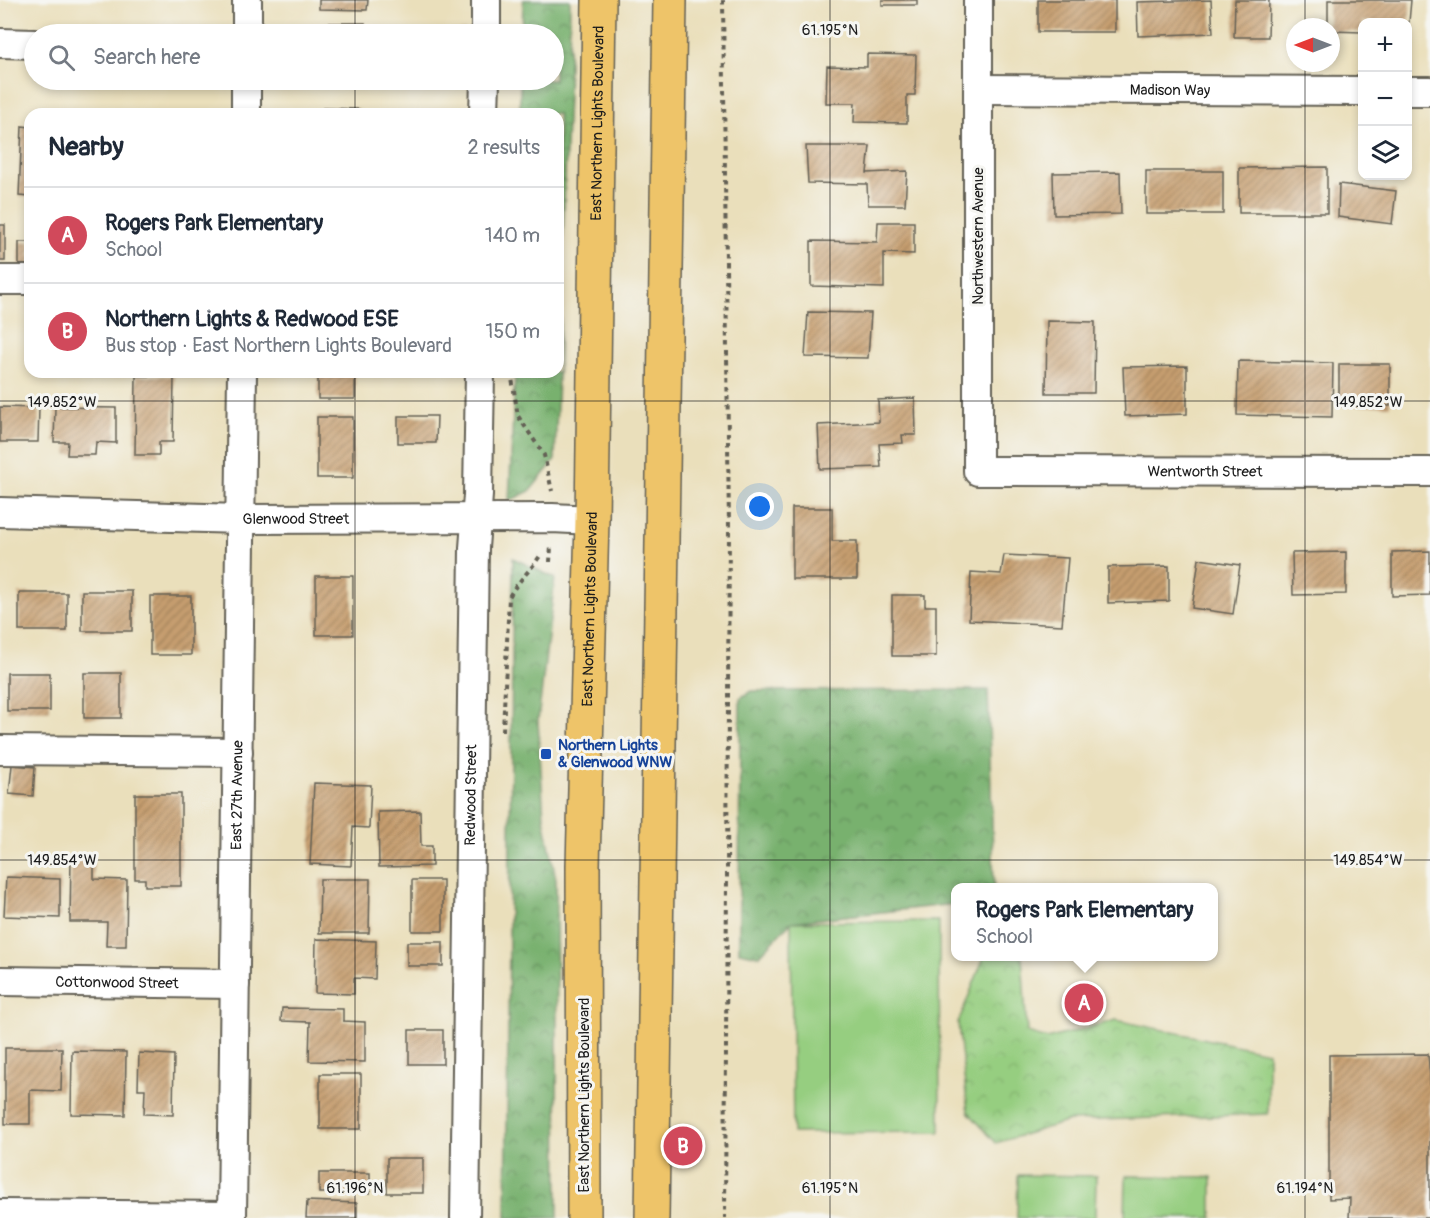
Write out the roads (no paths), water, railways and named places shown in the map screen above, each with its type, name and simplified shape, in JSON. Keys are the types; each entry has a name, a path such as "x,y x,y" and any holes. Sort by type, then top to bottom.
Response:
{"main road":[{"name":"East Northern Lights Boulevard","path":"584,1218 583,866 592,520 599,0"},
{"path":"652,1218 670,0"}],"street":[{"path":"247,0 247,24"},
{"path":"486,0 486,24"},
{"name":"Northwestern Avenue","path":"978,0 978,471"},
{"path":"0,43 24,44"},
{"name":"Madison Way","path":"978,89 1358,91"},
{"path":"246,90 246,108"},
{"path":"484,108 485,90"},
{"path":"1412,91 1430,91"},
{"path":"0,280 24,280"},
{"name":"East 27th Avenue","path":"232,1217 242,378"},
{"name":"Redwood Street","path":"465,1218 474,548 477,518 480,378"},
{"name":"Wentworth Street","path":"978,471 1430,472"},
{"name":"Glenwood Street","path":"0,512 240,519 592,520"},
{"path":"0,750 238,752"},
{"name":"Cottonwood Street","path":"0,981 235,984"},
{"path":"0,1214 232,1217"}],"place":[{"name":"Northern Lights & Glenwood WNW","path":"546,754"},
{"name":"Rogers Park Elementary","path":"1084,1003"},
{"name":"Northern Lights & Redwood ESE","path":"683,1146"}]}
